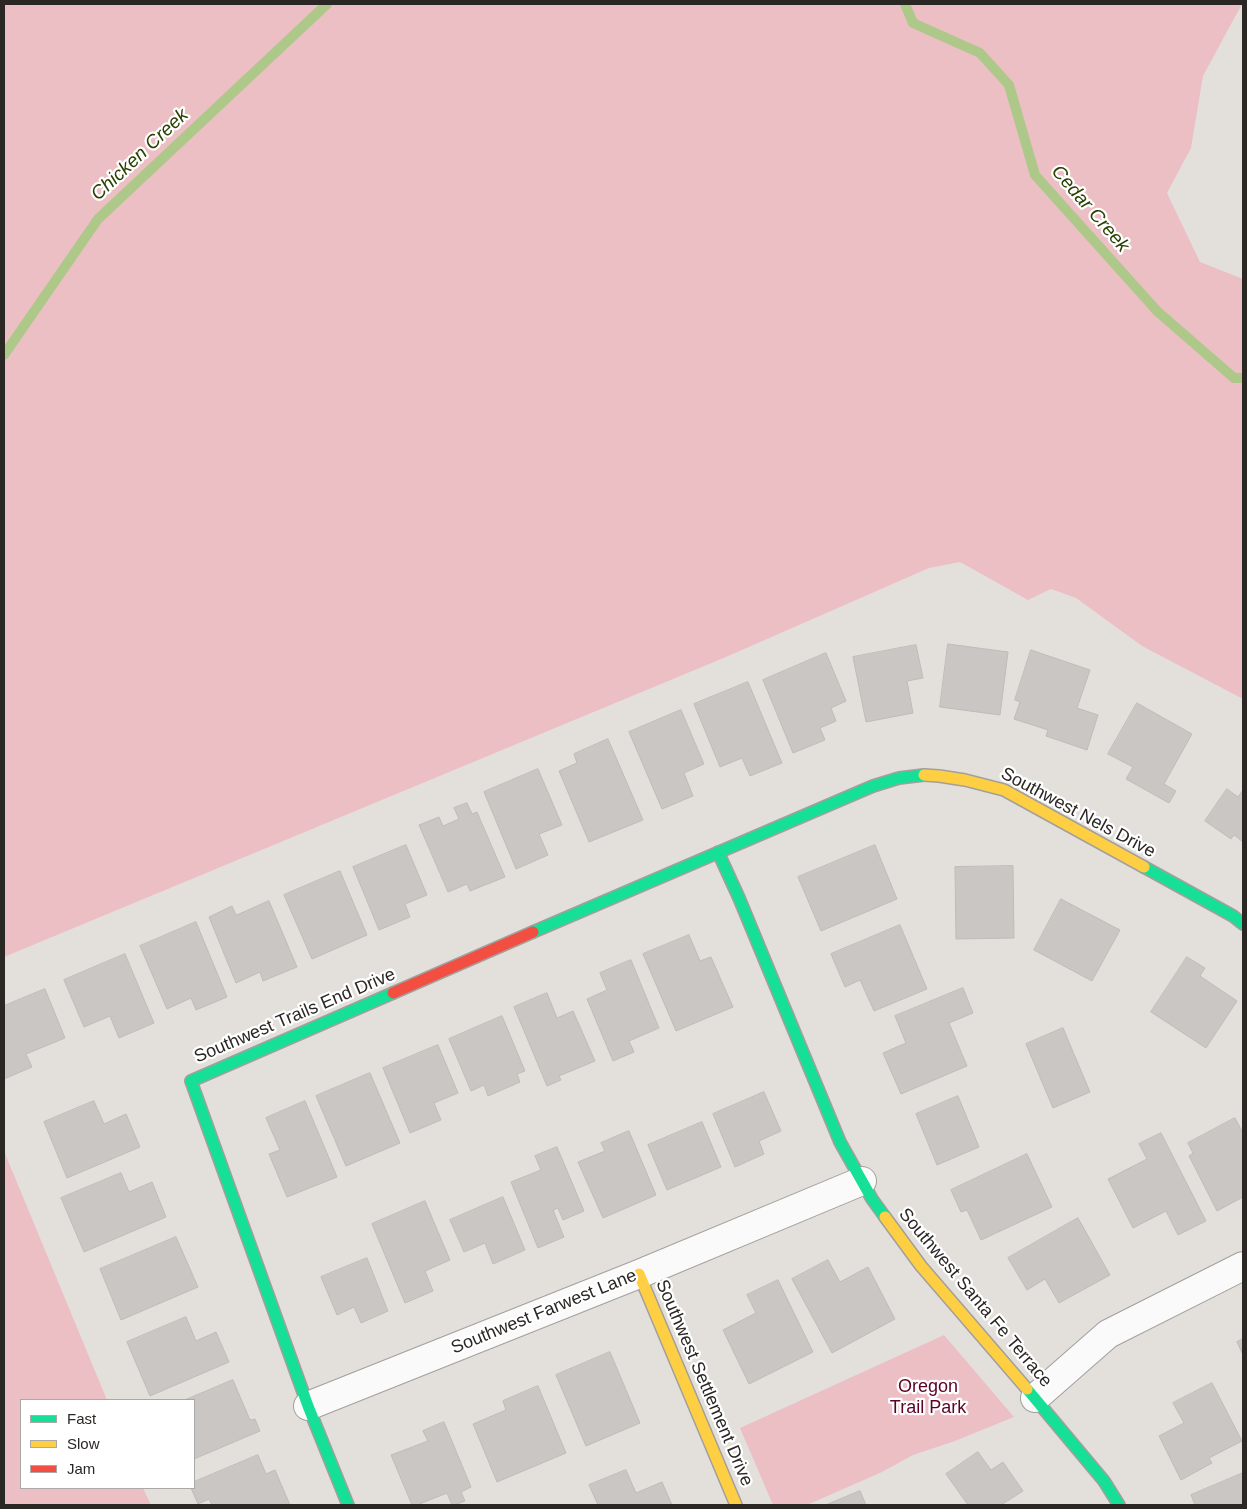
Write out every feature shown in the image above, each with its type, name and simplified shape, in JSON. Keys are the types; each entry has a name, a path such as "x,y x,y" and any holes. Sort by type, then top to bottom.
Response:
{"street":[{"name":"Southwest Nels Drive","path":"718,852 881,783 898,778 928,775 954,776 1004,790 1233,916 1243,924"},
{"name":"Southwest Santa Fe Terrace","path":"718,852 739,898 840,1142 872,1199 921,1266 1104,1481 1119,1505"},
{"name":"Southwest Trails End Drive","path":"348,1505 308,1406 191,1081 718,852"},
{"name":"Southwest Farwest Lane","path":"308,1406 639,1274 862,1181"},
{"path":"1035,1398 1108,1334 1243,1266"},
{"name":"Southwest Settlement Drive","path":"639,1274 736,1505"}],"green space":[{"path":"4,4 1242,4 1203,76 1191,148 1167,193 1200,262 1243,279 1243,699 1142,646 1076,598 1051,589 1028,600 960,562 929,568 726,657 4,957"},
{"path":"4,1151 107,1399 20,1399 20,1489 143,1489 151,1505 4,1505"},
{"name":"Oregon Trail Park","path":"944,1335 1014,1417 955,1441 913,1455 882,1472 807,1505 773,1505 740,1428"}],"building":[{"path":"948,644 1008,652 1000,715 940,707"},
{"path":"916,645 923,678 907,681 913,713 866,722 853,657"},
{"path":"1031,650 1090,670 1077,708 1098,715 1087,750 1046,736 1048,730 1014,719 1020,702 1015,700"},
{"path":"826,653 846,701 831,708 836,721 820,728 825,740 793,753 763,680"},
{"path":"748,682 782,763 750,776 742,758 720,767 694,704"},
{"path":"1137,703 1192,734 1164,784 1176,791 1169,803 1126,779 1133,767 1108,754"},
{"path":"681,710 704,764 684,773 693,796 662,809 629,732"},
{"path":"608,739 643,820 589,842 559,771 577,763 574,754"},
{"path":"538,769 562,825 539,834 548,855 516,869 484,792"},
{"path":"1227,789 1238,797 1243,790 1243,842 1234,835 1231,839 1205,821"},
{"path":"467,803 472,814 477,812 505,877 470,891 467,884 448,892 419,825 439,817 443,826 459,819 454,808"},
{"path":"406,845 427,895 405,904 410,917 379,930 353,867"},
{"path":"875,845 897,899 821,931 798,877"},
{"path":"1013,866 1014,938 956,939 955,867"},
{"path":"340,871 367,935 312,959 284,895"},
{"path":"1061,899 1120,930 1092,981 1034,950"},
{"path":"269,901 297,967 263,981 260,972 236,983 209,917 232,906 236,915"},
{"path":"196,922 227,997 196,1010 191,998 167,1009 140,946"},
{"path":"900,925 927,989 874,1011 860,980 845,987 831,954"},
{"path":"689,935 700,961 711,957 733,1007 676,1031 643,954"},
{"path":"125,954 154,1023 119,1038 110,1016 84,1027 64,980"},
{"path":"1187,957 1205,968 1200,976 1237,1001 1206,1048 1151,1012"},
{"path":"631,960 659,1028 629,1041 634,1052 613,1061 587,999 607,990 600,973"},
{"path":"963,988 973,1013 949,1023 967,1066 901,1094 883,1053 906,1043 895,1016"},
{"path":"45,989 65,1038 26,1054 32,1067 4,1079 4,1006"},
{"path":"547,993 557,1018 573,1011 595,1061 559,1076 561,1080 547,1086 514,1007"},
{"path":"502,1016 525,1071 517,1074 520,1082 488,1096 484,1085 471,1091 449,1039"},
{"path":"1063,1028 1090,1092 1053,1108 1026,1044"},
{"path":"438,1045 458,1093 434,1103 441,1120 410,1133 383,1068"},
{"path":"370,1073 400,1143 346,1166 316,1096"},
{"path":"764,1092 781,1131 759,1141 764,1154 735,1167 713,1114"},
{"path":"958,1096 979,1147 937,1165 916,1114"},
{"path":"94,1101 104,1124 126,1114 140,1147 67,1178 44,1122"},
{"path":"305,1101 337,1177 287,1197 269,1154 280,1150 266,1118"},
{"path":"1235,1118 1243,1133 1243,1197 1217,1211 1189,1156 1193,1153 1188,1143"},
{"path":"702,1122 721,1167 667,1190 648,1145"},
{"path":"629,1131 656,1195 603,1218 578,1162 605,1151 601,1143"},
{"path":"1161,1133 1206,1221 1178,1235 1166,1211 1133,1228 1108,1179 1147,1159 1139,1144"},
{"path":"557,1147 584,1211 563,1220 558,1208 553,1210 564,1237 538,1248 511,1182 541,1170 535,1156"},
{"path":"1027,1154 1052,1207 981,1240 967,1210 961,1212 951,1190"},
{"path":"121,1173 129,1192 152,1182 166,1217 84,1252 61,1198"},
{"path":"503,1197 525,1250 493,1264 485,1243 464,1252 450,1220"},
{"path":"425,1201 450,1260 425,1271 433,1291 405,1303 372,1224"},
{"path":"1078,1218 1110,1275 1059,1303 1045,1279 1027,1290 1008,1258"},
{"path":"176,1237 198,1287 121,1320 100,1269"},
{"path":"367,1258 388,1311 361,1323 354,1307 337,1315 321,1277"},
{"path":"828,1260 840,1282 868,1267 895,1319 832,1353 792,1279"},
{"path":"778,1280 813,1352 749,1384 723,1330 756,1313 747,1295"},
{"path":"186,1317 196,1341 216,1332 229,1362 150,1396 127,1342"},
{"path":"1243,1339 1243,1355 1237,1342"},
{"path":"610,1352 640,1423 586,1446 556,1375"},
{"path":"233,1380 250,1420 255,1419 260,1431 195,1459 195,1399 187,1399"},
{"path":"1212,1383 1242,1441 1209,1458 1212,1463 1181,1480 1159,1436 1184,1423 1173,1403"},
{"path":"538,1386 566,1453 497,1482 473,1424 506,1410 503,1401"},
{"path":"444,1422 471,1487 461,1492 465,1501 454,1505 452,1505 447,1493 417,1505 412,1505 391,1455 428,1441 423,1431"},
{"path":"978,1452 991,1470 1003,1462 1023,1491 1001,1505 968,1505 946,1474"},
{"path":"258,1455 266,1474 275,1470 290,1505 212,1505 209,1499 198,1504 191,1489 195,1489 195,1482"},
{"path":"626,1470 636,1493 662,1482 672,1505 598,1505 589,1485"},
{"path":"1243,1473 1243,1505 1195,1505 1191,1495"},
{"path":"860,1491 866,1505 826,1505"}],"waterway":[{"name":"Chicken Creek","path":"4,355 98,219 327,4"},
{"name":"Cedar Creek","path":"905,4 913,23 980,53 1009,85 1035,175 1157,311 1234,378 1243,378"}],"traffic: fast":[{"path":"533,932 873,786 899,778 924,775"},
{"path":"718,852 739,898 840,1142 872,1199 885,1217"},
{"path":"1144,867 1233,916 1243,924"},
{"path":"348,1505 308,1406 191,1081 393,993"},
{"path":"1027,1389 1104,1481 1119,1505"}],"traffic: slow":[{"path":"924,775 965,780 1004,790 1144,867"},
{"path":"885,1217 921,1266 1027,1389"},
{"path":"639,1274 736,1505"}],"traffic: jam":[{"path":"393,993 533,932"}]}
